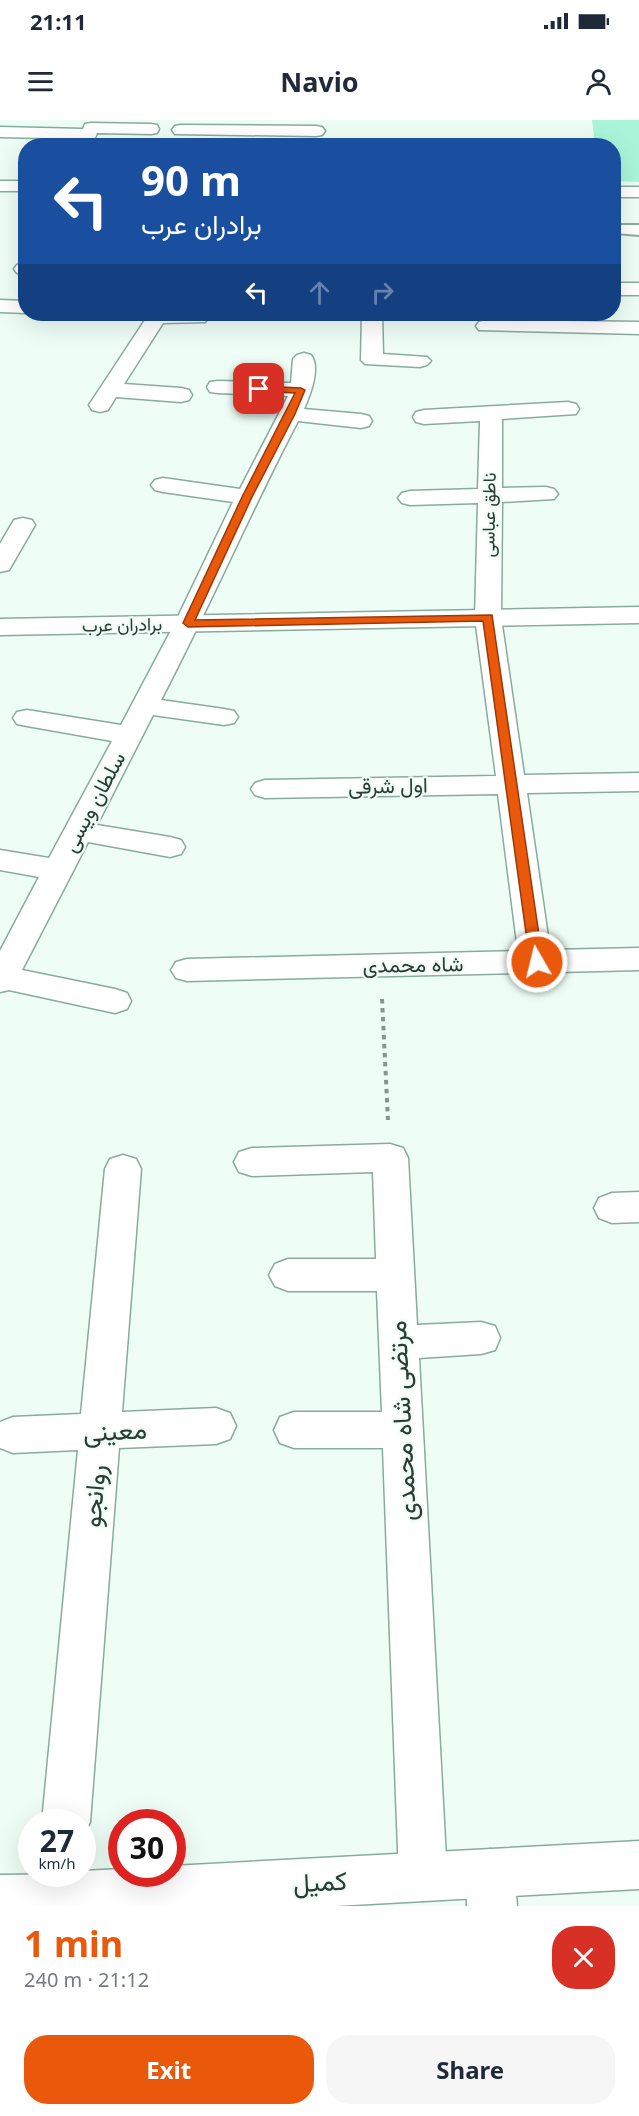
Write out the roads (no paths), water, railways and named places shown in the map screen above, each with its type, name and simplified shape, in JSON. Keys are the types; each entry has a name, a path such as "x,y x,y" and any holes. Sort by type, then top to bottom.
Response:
{"street":[{"path":"0,132 151,129"},
{"path":"181,130 315,131"},
{"path":"0,186 18,186"},
{"path":"621,192 639,192"},
{"path":"621,289 639,289"},
{"path":"0,306 18,307"},
{"path":"154,321 106,398 181,395"},
{"path":"372,321 372,360 420,361"},
{"path":"486,326 639,328"},
{"name":"سلطان ویسی","path":"1,979 188,623 247,497 291,414 301,390 304,360"},
{"path":"218,387 301,390"},
{"path":"424,417 568,409"},
{"name":"ناطق عباسی","path":"491,413 488,618 537,962"},
{"path":"291,414 362,421"},
{"path":"163,485 247,497"},
{"path":"410,498 546,494"},
{"path":"0,565 23,525"},
{"name":"برادران عرب","path":"0,627 639,615"},
{"path":"145,706 224,717"},
{"path":"27,718 130,735"},
{"name":"اول شرقی","path":"265,789 639,782"},
{"path":"79,831 170,847"},
{"path":"0,860 59,870"},
{"name":"شاه محمدی","path":"187,970 639,959"},
{"path":"1,979 115,1001"},
{"name":"مرتضی شاه محمدی","path":"252,1162 390,1158 423,1877"},
{"name":"روانجو","path":"67,1809 123,1169"},
{"path":"288,1275 395,1275"},
{"path":"398,1343 481,1338"},
{"name":"معینی","path":"13,1435 216,1426"},
{"path":"294,1430 403,1430"},
{"name":"کمیل","path":"87,1887 217,1897 423,1877 491,1890 639,1864"},
{"name":"کمیل","path":"0,1900 53,1887"}],"lane":[{"path":"621,230 639,230"}]}
